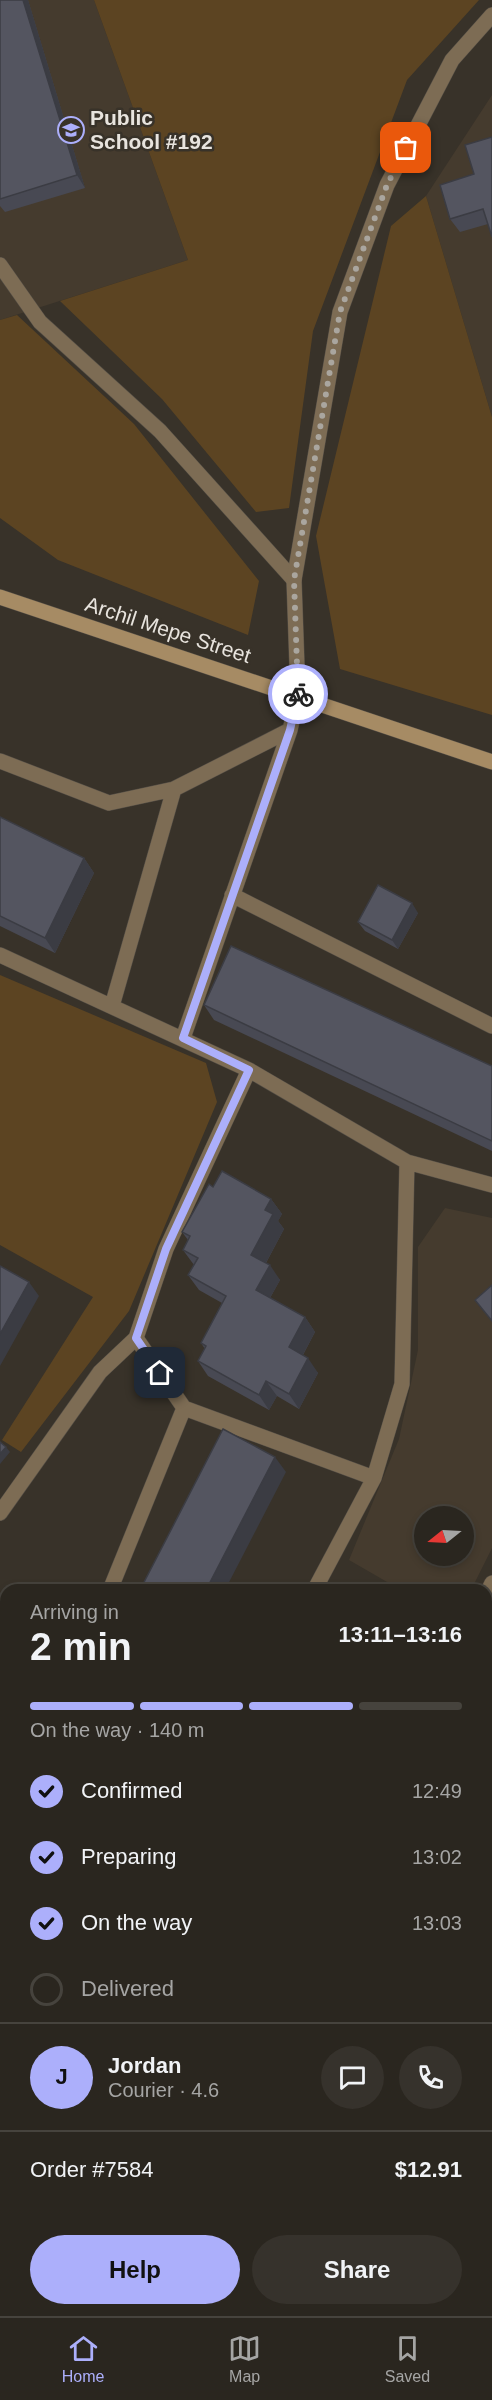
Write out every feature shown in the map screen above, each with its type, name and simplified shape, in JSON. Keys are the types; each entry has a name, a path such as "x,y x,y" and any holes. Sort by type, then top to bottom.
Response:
{"street":[{"path":"183,1038 290,730 298,695 294,580 340,312 387,185 452,60 492,15"},
{"path":"0,265 40,322 160,431 294,580"},
{"name":"Archil Mepe Street","path":"0,597 298,695 492,762"},
{"path":"0,761 110,803 174,789 290,730"},
{"path":"112,1006 174,789"},
{"path":"232,895 492,1026"},
{"path":"0,955 249,1070 407,1162 492,1185"},
{"path":"0,1513 100,1372 136,1338 166,1249 249,1070"},
{"path":"321,1584 374,1478 402,1384 407,1162"},
{"path":"136,1338 184,1408 374,1478"},
{"path":"112,1584 184,1408"}],"shaded area":[{"name":"Public School #192","path":"0,0 94,0 188,260 0,320"},
{"path":"94,0 479,0 407,80 313,331 289,508 256,512 162,399 60,301 188,260"},
{"path":"492,95 492,417 426,196"},
{"path":"426,196 492,417 492,715 340,669 316,536 391,226"},
{"path":"17,315 134,424 259,581 248,635 58,560 0,518 0,320"},
{"path":"0,975 206,1063 217,1102 129,1311 21,1452 2,1440 93,1297 0,1245"},
{"path":"445,1208 492,1218 492,1548 474,1584 391,1584 349,1560 399,1439 418,1350 418,1247"}],"building":[{"path":"0,0 23,0 77,175 0,199"},
{"path":"492,137 492,237 483,209 450,219 440,185 474,174 465,145"},
{"path":"0,817 84,858 45,938 0,916"},
{"path":"378,885 412,903 392,940 358,922"},
{"path":"231,946 492,1066 492,1141 204,1005"},
{"path":"222,1171 271,1199 265,1210 273,1214 251,1255 270,1265 256,1290 305,1317 289,1347 308,1358 289,1394 266,1381 259,1395 198,1361 206,1346 201,1343 226,1296 188,1275 198,1258 183,1250 190,1236 182,1232 209,1184 213,1187"},
{"path":"0,1266 29,1282 0,1334"},
{"path":"492,1285 492,1321 475,1300"},
{"path":"223,1429 275,1457 209,1584 143,1584"},
{"path":"0,1442 6,1447 0,1454"}],"way so far":[{"path":"298,694 294,580 340,312 387,185 406,148"}],"place":[{"name":"Public School #192","path":"71,130"}],"route":[{"path":"160,1373 136,1338 166,1249 249,1070 183,1038 290,730 298,694"}]}
